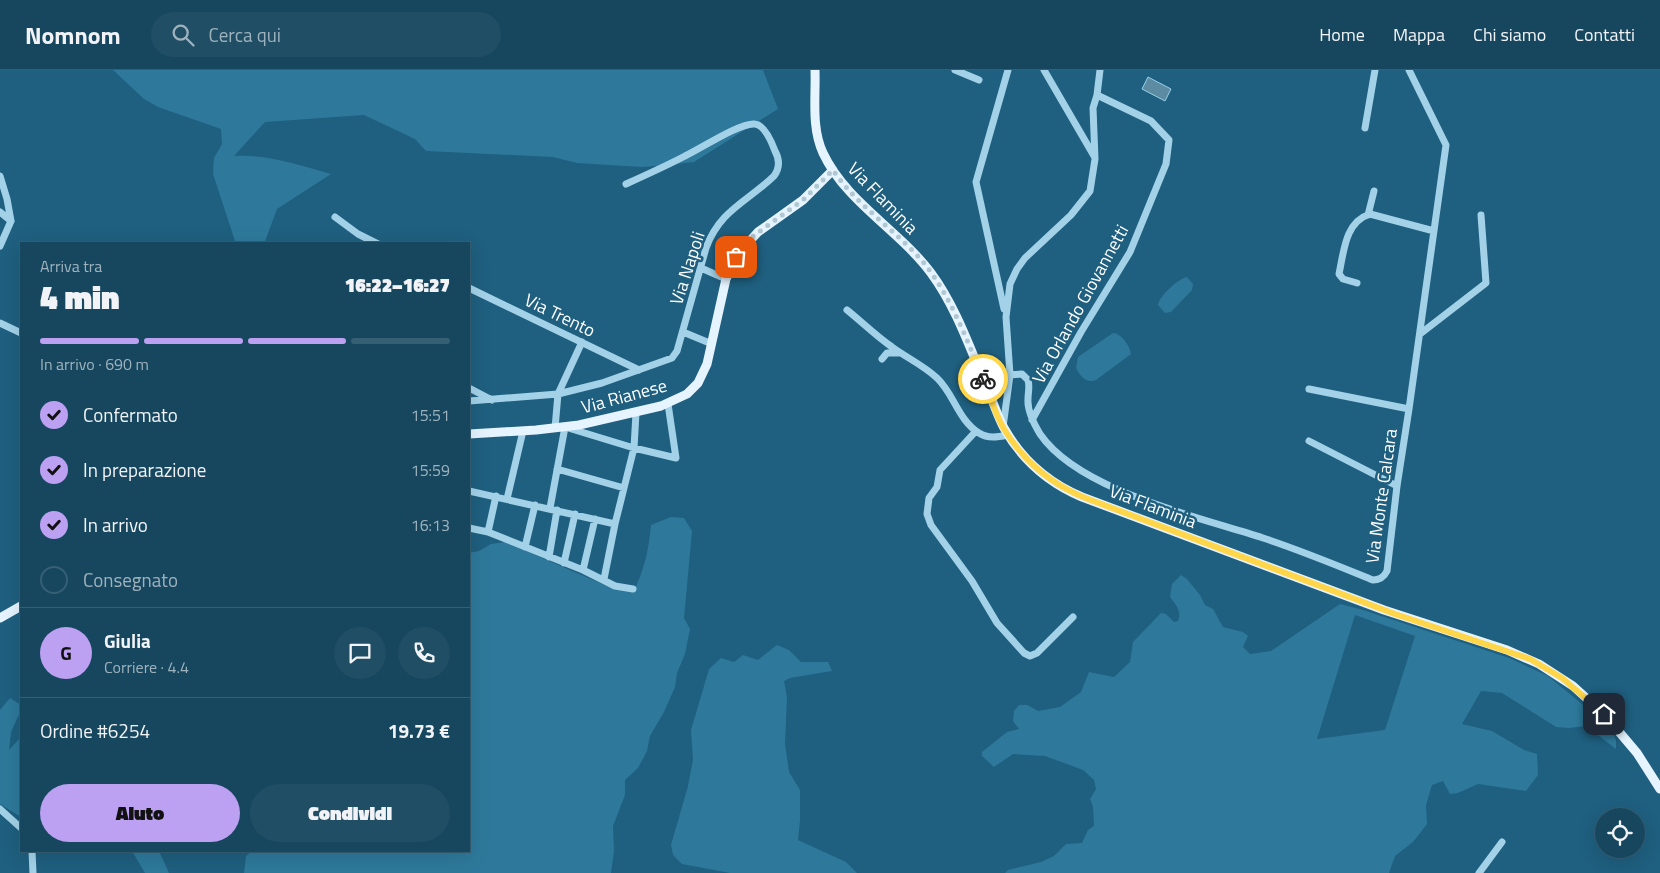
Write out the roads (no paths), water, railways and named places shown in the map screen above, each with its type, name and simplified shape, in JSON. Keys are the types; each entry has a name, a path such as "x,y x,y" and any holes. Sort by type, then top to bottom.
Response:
{"main road":[{"name":"Via Flaminia","path":"816,70 817,133 823,152 833,170 849,191 914,253 941,288 961,327 1006,431 1028,461 1042,474 1078,495 1391,612 1507,650 1539,664 1562,678 1604,714 1637,753 1660,789"},
{"name":"Via Rianese","path":"470,434 565,427 636,413 668,404 683,396 696,386 706,367 726,279 738,254 768,224 803,200 833,170"},
{"path":"0,618 20,607"}],"street":[{"path":"955,70 979,80"},
{"path":"847,310 890,346 925,368 941,382 965,420 976,431 989,437 1006,431 1010,375 1006,316 976,182 1008,70"},
{"path":"1044,70 1095,159"},
{"path":"1006,316 1010,284 1024,258 1071,215 1090,191 1095,159 1093,108 1097,95 1100,70"},
{"path":"1365,128 1375,70"},
{"name":"Via Monte Calcara","path":"1010,375 1022,374 1028,380 1028,405 1032,420 1046,442 1076,467 1125,494 1265,539 1372,580 1381,578 1387,571 1396,486 1420,334 1446,145 1409,70"},
{"name":"Via Orlando Giovannetti","path":"1032,420 1081,332 1130,252 1166,164 1169,140 1151,121 1097,95"},
{"name":"Via Napoli","path":"470,401 558,394 596,384 674,357 708,243 719,223 733,209 772,178 778,170 777,154 761,127 750,124 734,130 626,184"},
{"path":"0,176 11,221 0,246"},
{"path":"1368,215 1374,191"},
{"path":"0,212 11,221"},
{"path":"1356,283 1343,279 1339,274 1349,232 1357,221 1370,214 1434,230"},
{"path":"1420,334 1486,283 1481,216"},
{"path":"335,217 354,231 374,242"},
{"path":"701,268 726,279"},
{"name":"Via Trento","path":"470,288 639,370"},
{"path":"0,324 20,333"},
{"path":"683,332 712,344"},
{"path":"555,428 558,394 582,342"},
{"path":"882,359 888,353 902,353"},
{"path":"470,389 492,400"},
{"path":"1309,389 1409,409"},
{"path":"549,557 557,469 565,427 634,448 676,458 668,404"},
{"path":"604,580 615,524 634,448 636,413"},
{"path":"508,499 523,431"},
{"path":"976,431 940,470 937,487 928,498 927,514 931,525 972,581 997,623 1024,653 1030,656 1037,653 1073,616"},
{"path":"1309,441 1396,486"},
{"path":"557,469 624,488"},
{"path":"470,491 615,524"},
{"path":"488,532 496,496"},
{"path":"526,547 535,505"},
{"path":"564,563 575,514"},
{"path":"583,570 594,519"},
{"path":"470,528 488,532 526,547 583,570 615,586 633,589"},
{"path":"0,809 20,827"},
{"path":"1479,873 1502,842"},
{"path":"32,852 33,873"}]}
